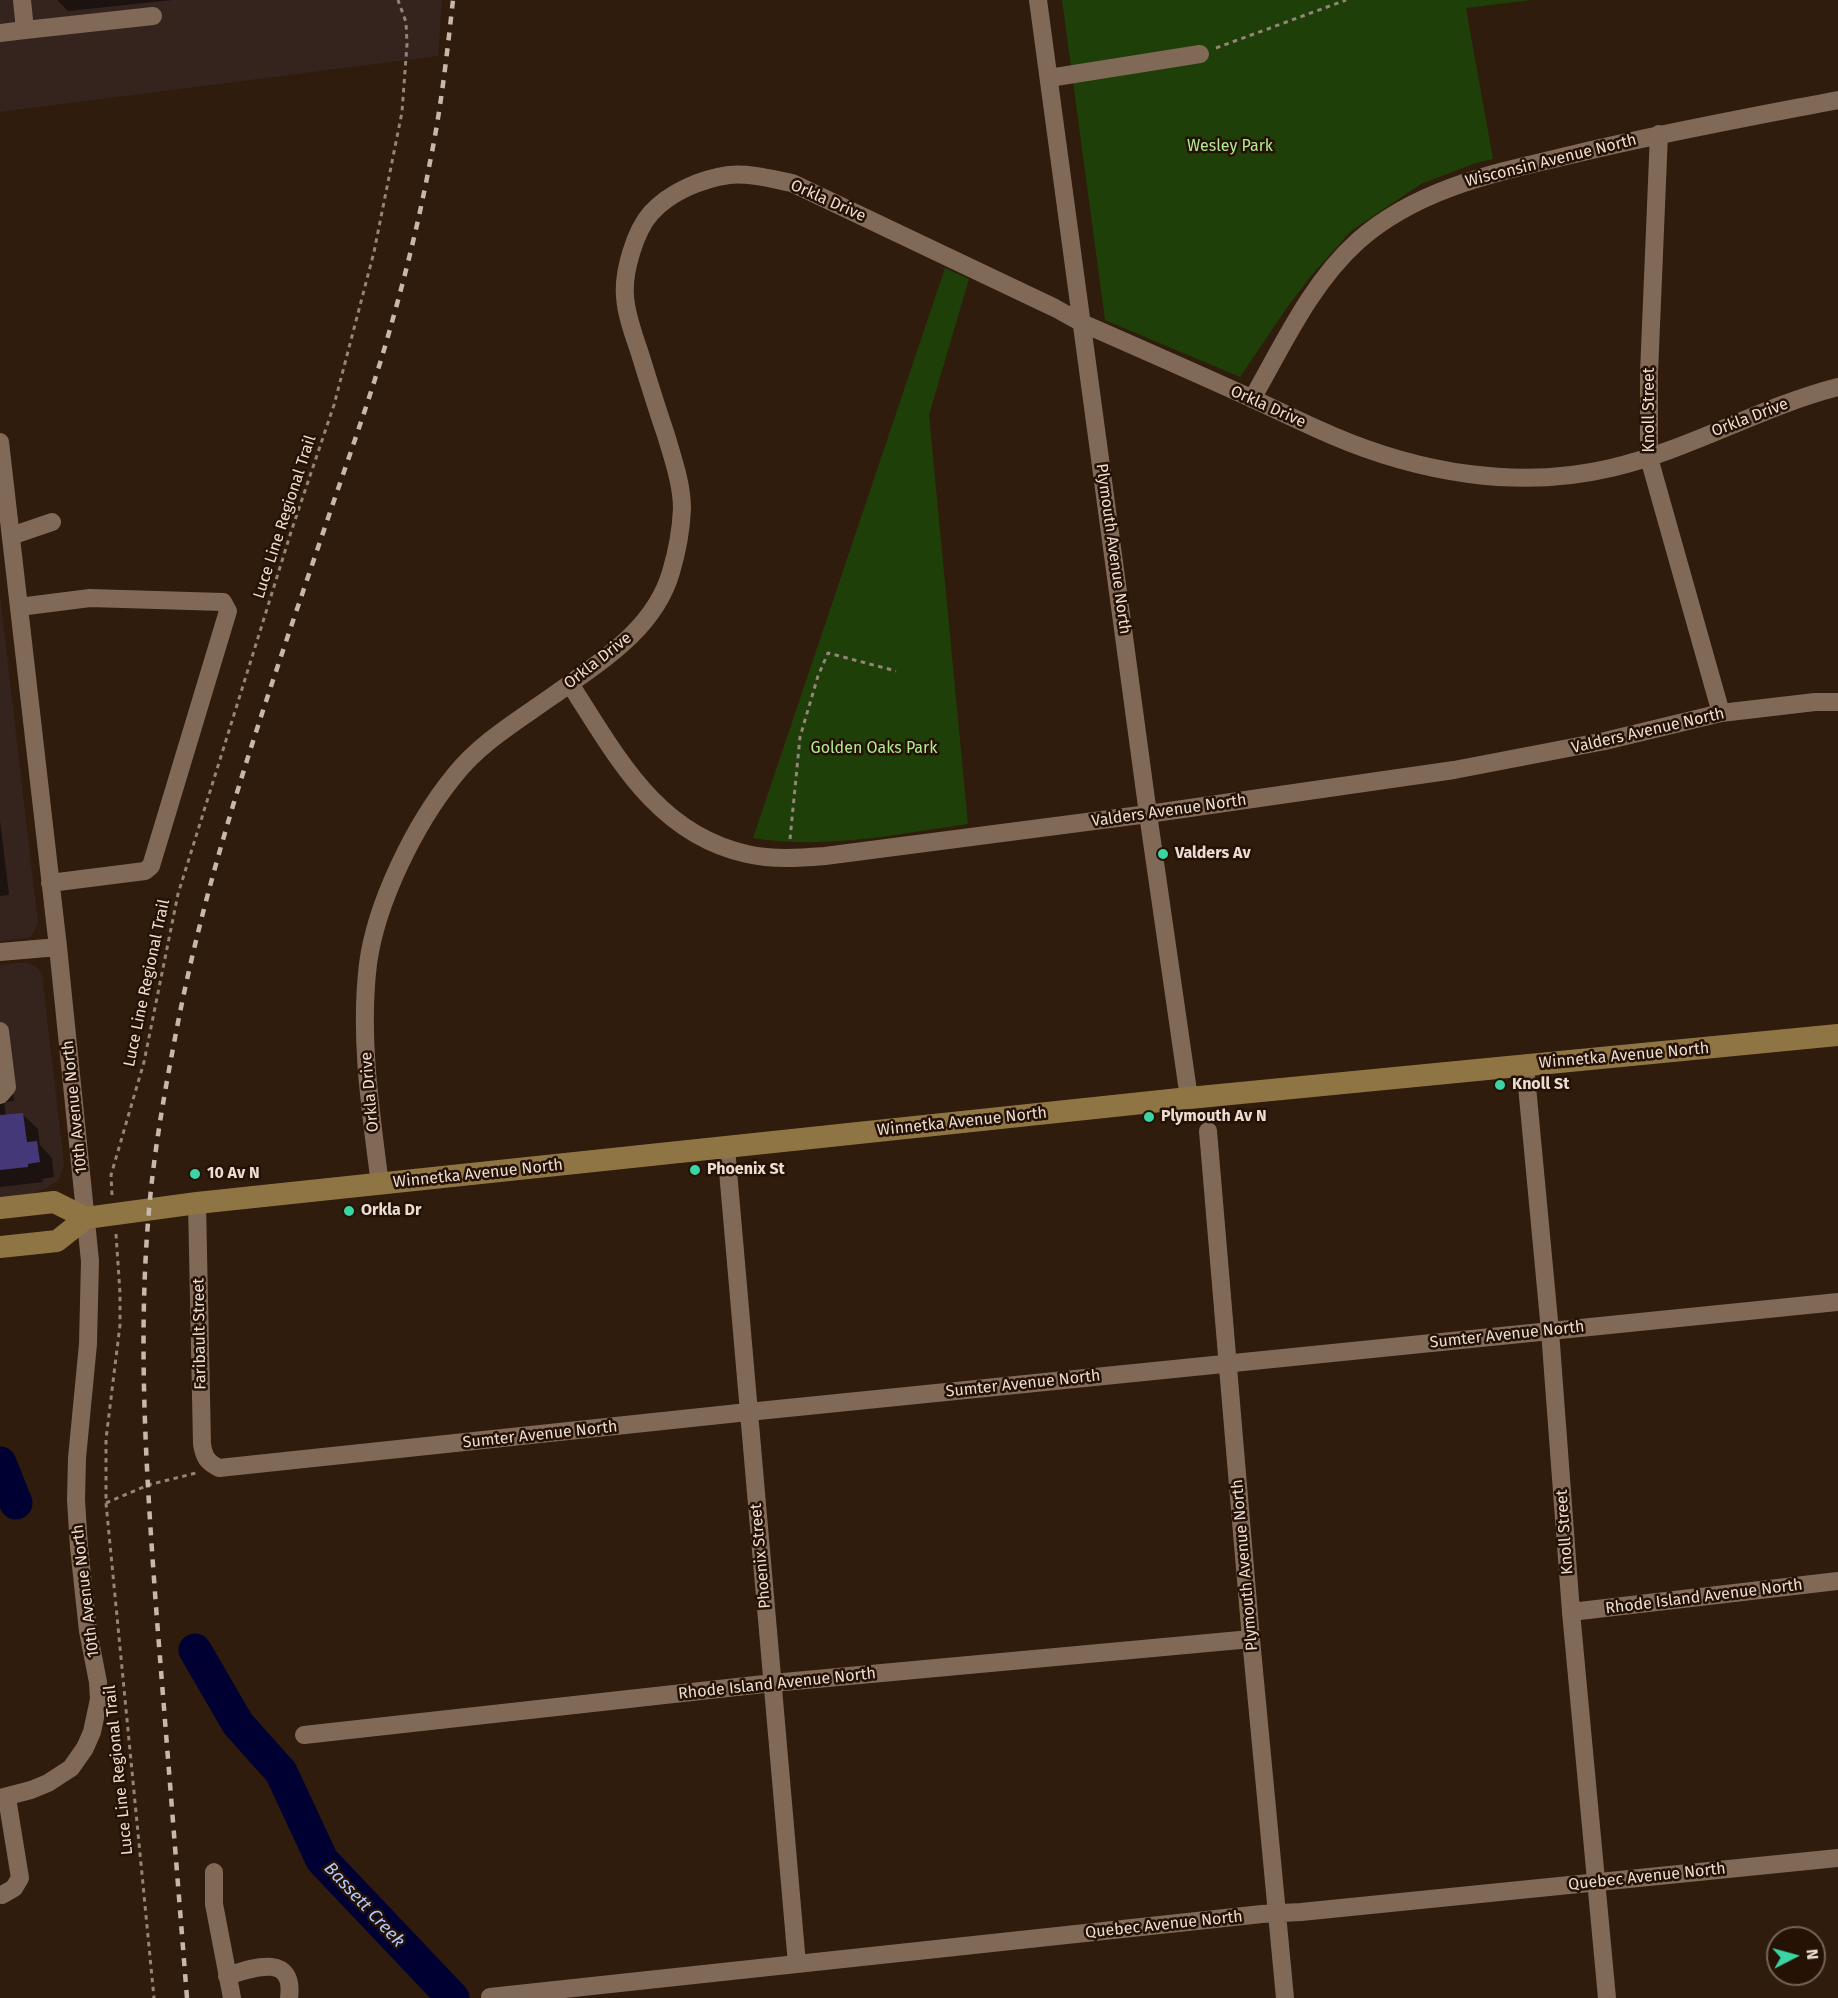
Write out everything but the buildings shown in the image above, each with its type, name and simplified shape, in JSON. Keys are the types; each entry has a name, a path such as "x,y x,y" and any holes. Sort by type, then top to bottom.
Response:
{"main road":[{"name":"Winnetka Avenue North","path":"86,1218 197,1203 1189,1098 1838,1035"},
{"path":"0,1208 54,1202 86,1218 57,1241 0,1247"}],"street":[{"path":"22,0 25,30"},
{"name":"Plymouth Avenue North","path":"1038,0 1148,814 1189,1098"},
{"path":"0,33 153,16"},
{"path":"1049,78 1200,54"},
{"name":"Wisconsin Avenue North","path":"1252,399 1298,318 1323,280 1358,241 1396,213 1426,196 1481,177 1659,134 1838,100"},
{"name":"Knoll Street","path":"1659,134 1649,373 1649,458 1721,713"},
{"name":"Orkla Drive","path":"380,1185 366,1064 365,1012 369,961 381,911 396,872 424,818 454,775 493,738 570,684 633,635 655,606 671,574 679,538 682,507 676,470 631,326 625,297 627,266 637,237 650,214 674,195 700,182 731,175 762,177 792,183 1045,303 1082,323 1333,436 1386,456 1441,470 1505,478 1565,477 1611,468 1649,458 1758,414 1838,387"},
{"name":"10th Avenue North","path":"0,442 58,947 90,1262 88,1344 77,1458 76,1500 78,1547 99,1699 92,1732 85,1748 71,1768 48,1783 4,1798"},
{"path":"11,536 52,522"},
{"path":"19,607 90,598 223,602 228,611 151,866 145,872 50,883"},
{"name":"Valders Avenue North","path":"570,684 623,767 646,796 676,822 710,842 747,854 787,859 836,855 1148,814 1487,764 1605,741 1721,713 1815,702 1838,702"},
{"path":"0,952 58,947"},
{"path":"0,1030 7,1087 0,1095"},
{"name":"Knoll Street","path":"1525,1065 1550,1331 1571,1612 1607,1998"},
{"name":"Plymouth Avenue North","path":"1208,1131 1251,1639 1285,1998"},
{"name":"Phoenix Street","path":"726,1148 796,1964"},
{"name":"Faribault Street","path":"197,1203 202,1444 204,1456 210,1464"},
{"name":"Sumter Avenue North","path":"210,1464 229,1469 748,1412 1838,1302"},
{"name":"Rhode Island Avenue North","path":"1571,1612 1838,1581"},
{"name":"Rhode Island Avenue North","path":"304,1735 773,1683 1251,1639"},
{"path":"2,1895 14,1888 20,1878 4,1798"},
{"name":"Quebec Avenue North","path":"490,1997 1277,1914 1838,1858"},
{"path":"214,1872 214,1904 232,1998"},
{"path":"227,1976 262,1965 274,1967 283,1971 288,1982 289,1998"}],"path":[{"name":"Luce Line Regional Trail","path":"154,1998 106,1503 106,1439 120,1325 119,1257 111,1175 144,1062 178,894 291,532 334,405 374,252 402,112 407,44 406,22 398,0"},
{"path":"1200,54 1346,0"},
{"path":"787,859 800,737 818,676 828,653 896,671"},
{"path":"106,1503 147,1485 200,1473 210,1464"}],"shaded area":[{"path":"0,0 442,0 438,56 0,112"},
{"path":"0,595 38,923 29,938 0,941"},
{"path":"24,962 36,966 42,974 64,1164 59,1180 46,1188 34,1193 0,1197 0,965"}],"green space":[{"name":"Wesley Park","path":"1062,0 1532,0 1466,8 1493,159 1421,184 1351,231 1311,276 1240,377 1105,320"},
{"name":"Golden Oaks Park","path":"945,268 969,279 929,415 968,824 834,841 780,841 753,838"}],"waterway":[{"name":"Bassett Creek","path":"0,1463 16,1503"},
{"name":"Bassett Creek","path":"195,1650 238,1724 281,1772 322,1860 453,1998"}],"railway":[{"path":"187,1998 147,1466 144,1364 145,1261 154,1167 175,1038 204,908 222,843 261,716 377,374 408,262 437,122 453,0"}],"place":[{"name":"Valders Av","path":"1163,854"},
{"name":"Knoll St","path":"1500,1085"},
{"name":"Plymouth Av N","path":"1149,1117"},
{"name":"Phoenix St","path":"695,1170"},
{"name":"10 Av N","path":"195,1174"},
{"name":"Orkla Dr","path":"349,1211"}]}
